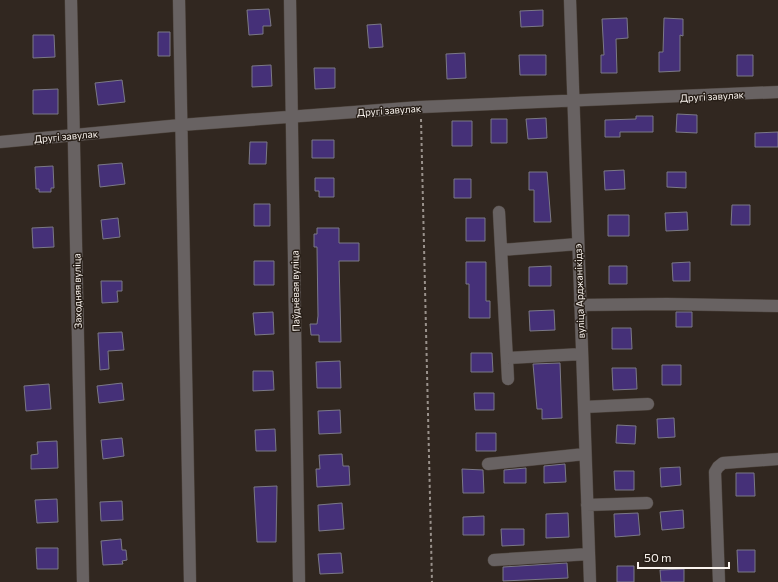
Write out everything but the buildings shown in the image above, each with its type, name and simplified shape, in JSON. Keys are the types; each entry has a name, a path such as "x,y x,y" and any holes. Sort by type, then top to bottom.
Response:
{"street":[{"name":"Заходняя вуліца","path":"71,0 84,582"},
{"path":"179,0 190,582"},
{"name":"Паўднёвая вуліца","path":"290,0 299,582"},
{"name":"вуліца Арджанікідзэ","path":"570,0 590,582"},
{"name":"Другі завулак","path":"0,142 74,134 421,107 573,102 778,92"},
{"path":"499,212 508,379"},
{"path":"501,250 578,244"},
{"path":"580,305 667,304 778,306"},
{"path":"507,358 582,354"},
{"path":"584,407 648,404"},
{"path":"488,464 585,454"},
{"path":"719,582 715,472 723,463 778,459"},
{"path":"587,505 647,503"},
{"path":"494,560 589,554"}],"path":[{"path":"421,107 432,582"}]}
